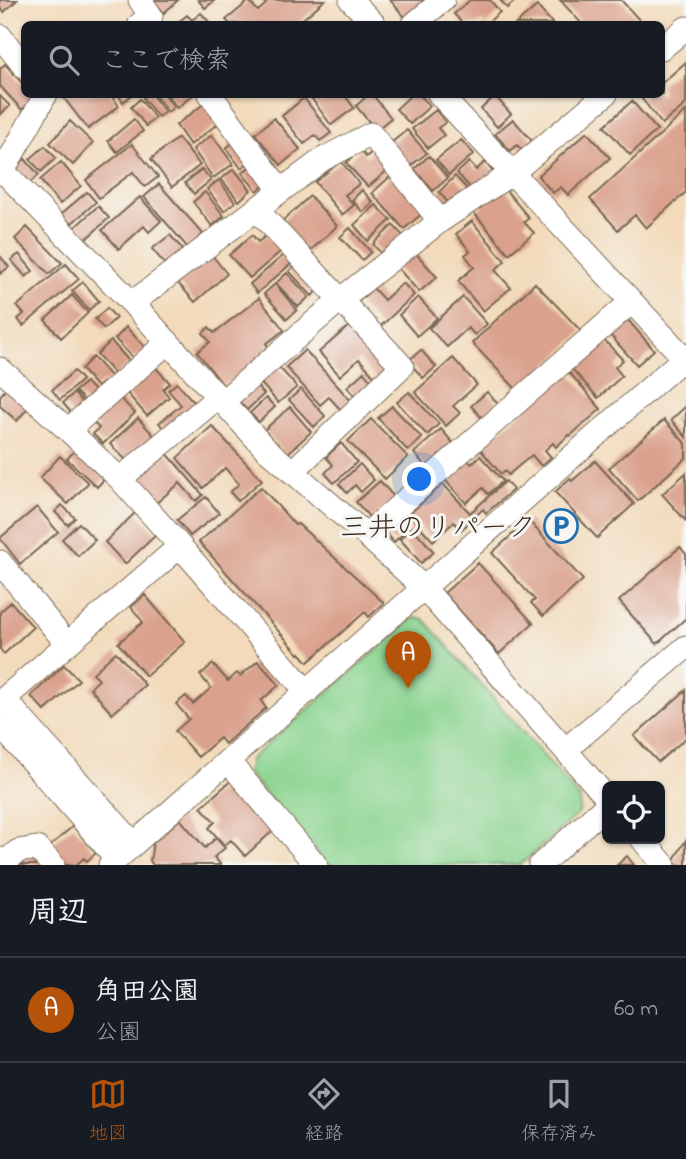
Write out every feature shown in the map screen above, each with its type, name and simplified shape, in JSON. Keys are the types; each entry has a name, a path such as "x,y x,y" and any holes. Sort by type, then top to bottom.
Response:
{"street":[{"path":"351,0 371,21"},
{"path":"418,21 443,0"},
{"path":"665,46 686,28"},
{"path":"0,36 21,62"},
{"path":"44,98 1,172 132,303 264,447 366,534 424,588 602,792"},
{"path":"214,98 281,191"},
{"path":"124,857 228,761 685,357 443,98"},
{"path":"120,479 341,299 440,221 512,173 601,98"},
{"path":"132,303 323,159 371,134 440,221"},
{"path":"257,210 402,366 292,472"},
{"path":"366,534 631,302"},
{"path":"68,430 168,342"},
{"path":"0,369 120,479 307,692"},
{"path":"124,857 2,697 180,546"},
{"path":"0,562 67,644"},
{"path":"565,750 686,647"},
{"path":"0,725 124,857"},
{"path":"228,761 316,865"},
{"path":"540,865 602,809"},
{"path":"646,844 664,865"},
{"path":"0,859 4,863 18,851 37,848 53,865"}],"green space":[{"path":"414,618 424,619 580,798 579,813 520,865 328,865 247,773 250,759"}],"building":[{"path":"0,0 17,0 4,12 0,8"},
{"path":"153,0 178,0 164,13"},
{"path":"198,0 215,0 205,8"},
{"path":"262,0 325,0 300,21 226,20 249,1 258,11 266,4"},
{"path":"390,0 433,0 410,21"},
{"path":"470,0 490,0 500,12 490,21 460,21 454,14"},
{"path":"500,0 516,0 507,8"},
{"path":"560,0 621,0 640,21 579,21"},
{"path":"537,6 550,21 520,21"},
{"path":"201,13 208,21 180,21 187,15 192,20"},
{"path":"686,62 686,104 662,124 642,99 665,98 665,80"},
{"path":"5,64 21,82 21,98 34,98 22,110 0,86 0,69"},
{"path":"0,96 10,106 0,115"},
{"path":"64,98 113,98 119,106 88,129"},
{"path":"143,98 154,98 165,112 158,117"},
{"path":"157,98 167,98 174,107 168,112"},
{"path":"170,98 189,98 177,108"},
{"path":"304,98 331,133 320,141 315,135 304,144 282,116"},
{"path":"347,98 354,108 331,125 312,99"},
{"path":"365,98 375,98 391,118 376,130 356,106"},
{"path":"408,98 423,98 430,106 410,124 396,109"},
{"path":"493,98 497,98 511,114 497,127 481,109"},
{"path":"140,99 155,118 146,126 131,107"},
{"path":"209,100 224,119 190,145 176,125"},
{"path":"632,101 657,130 630,155 604,126"},
{"path":"436,110 446,122 438,128 444,135 428,148 412,129"},
{"path":"686,111 686,192 646,228 635,215 618,230 590,199"},
{"path":"274,118 300,149 281,165 255,134"},
{"path":"134,119 143,131 117,152 108,141"},
{"path":"513,119 532,141 522,150 517,145 510,151 495,134"},
{"path":"70,121 93,143 73,165 50,143"},
{"path":"407,130 427,153 410,166 391,143"},
{"path":"587,132 610,158 568,195 561,187 553,193 538,176"},
{"path":"212,135 233,164 213,178 193,149"},
{"path":"178,138 200,165 172,187 151,159"},
{"path":"238,139 252,160 241,168 226,148"},
{"path":"461,140 474,154 449,175 436,160"},
{"path":"132,144 158,177 145,187 133,172 99,198 86,180"},
{"path":"45,146 56,158 41,172 30,159"},
{"path":"360,150 366,157 374,150 390,168 368,187 346,163"},
{"path":"429,156 448,178 433,191 414,169"},
{"path":"25,159 39,175 28,184 14,168"},
{"path":"341,161 359,184 345,195 354,205 342,215 315,182"},
{"path":"61,162 81,186 60,204 40,180"},
{"path":"469,162 476,170 485,162 493,172 473,191 457,173"},
{"path":"254,163 269,182 257,191 242,173"},
{"path":"202,169 211,180 194,194 185,183"},
{"path":"234,169 251,190 239,201 221,179"},
{"path":"393,174 425,211 404,229 372,193"},
{"path":"455,176 469,191 452,207 439,192"},
{"path":"219,180 235,202 224,211 207,189"},
{"path":"159,184 203,234 188,248 144,197"},
{"path":"504,188 529,218 524,222 534,233 509,254 474,213"},
{"path":"362,190 373,202 363,212 352,200"},
{"path":"87,192 96,202 71,224 61,214"},
{"path":"205,192 224,216 212,226 193,202"},
{"path":"310,196 337,226 307,254 279,224"},
{"path":"140,197 161,221 149,232 144,226 119,249 102,230"},
{"path":"376,205 391,220 368,241 354,225"},
{"path":"98,206 109,218 85,240 74,228"},
{"path":"472,221 505,261 495,270 511,288 483,311 458,281 474,267 465,255 470,251 456,234"},
{"path":"393,225 405,238 384,257 373,244"},
{"path":"27,227 62,263 49,274 15,239"},
{"path":"350,228 371,252 362,260 340,237"},
{"path":"170,235 186,253 168,268 152,249"},
{"path":"252,235 258,242 267,235 281,251 250,278 229,255"},
{"path":"414,251 437,277 419,292 396,266"},
{"path":"19,254 33,271 26,277 11,260"},
{"path":"211,254 227,274 195,302 178,283"},
{"path":"285,254 292,263 257,293 250,284"},
{"path":"0,256 9,267 0,274"},
{"path":"299,262 322,286 312,296 289,271"},
{"path":"66,264 79,279 23,326 18,319 24,314 17,306"},
{"path":"287,273 309,297 298,307 276,283"},
{"path":"83,282 99,301 89,310 72,291"},
{"path":"403,283 414,295 380,327 358,302 373,288 384,300"},
{"path":"535,283 582,332 519,392 472,343"},
{"path":"275,284 297,310 287,319 264,294"},
{"path":"72,295 88,313 61,338 45,320"},
{"path":"418,297 437,318 417,336 399,315"},
{"path":"463,297 487,324 475,335 468,328 447,347 429,328"},
{"path":"259,298 284,330 266,344 271,350 224,386 197,352 210,342 203,333 209,327 214,333"},
{"path":"107,308 116,318 104,329 95,319"},
{"path":"628,320 654,350 637,365 610,335"},
{"path":"355,321 394,366 378,380 359,359 340,376 319,352"},
{"path":"126,327 146,348 134,359 115,339"},
{"path":"604,340 623,360 615,367 622,376 598,398 572,369"},
{"path":"111,341 130,362 115,375 97,354"},
{"path":"305,350 351,401 341,410 329,397 320,405 286,367"},
{"path":"421,350 436,367 423,378 408,361"},
{"path":"93,357 111,377 105,384 103,382 97,387 81,369"},
{"path":"453,358 477,385 453,406 460,413 446,426 415,392"},
{"path":"277,365 297,387 278,403 259,381"},
{"path":"155,367 170,383 163,389 169,397 147,416 127,393"},
{"path":"74,371 82,380 60,400 52,390"},
{"path":"568,371 601,409 556,447 553,443 545,450 551,457 541,466 532,455 508,475 505,471 501,474 480,449"},
{"path":"364,372 375,385 359,400 347,387"},
{"path":"86,382 97,394 87,404 75,391"},
{"path":"177,383 199,408 168,434 159,423 181,405 168,390"},
{"path":"255,384 264,394 247,410 238,400"},
{"path":"9,385 31,404 17,421 0,406 0,396"},
{"path":"301,389 325,416 314,427 289,400"},
{"path":"409,392 439,424 427,435 397,402"},
{"path":"487,392 499,405 483,419 471,406"},
{"path":"74,393 84,405 73,415 63,403"},
{"path":"118,396 135,413 103,444 93,434 99,428 92,421"},
{"path":"266,398 275,407 259,422 250,413"},
{"path":"392,406 422,438 408,451 378,418"},
{"path":"686,406 686,437 671,420"},
{"path":"290,407 311,432 286,455 264,430"},
{"path":"138,418 156,438 129,463 110,444"},
{"path":"371,419 408,457 385,479 348,441"},
{"path":"664,420 686,444 686,458 638,501 609,468"},
{"path":"212,426 262,480 238,501 230,492 239,484 225,468 203,488 177,458"},
{"path":"441,429 453,443 426,467 414,453"},
{"path":"341,443 357,462 334,483 325,473 333,465 326,457"},
{"path":"78,447 108,475 97,487 67,459"},
{"path":"165,451 203,495 196,501 180,483 155,504 133,479"},
{"path":"60,456 88,483 68,504 40,478"},
{"path":"480,456 503,481 488,494 483,488 466,503 445,480 468,460 471,464"},
{"path":"595,461 634,504 597,538 555,492"},
{"path":"360,464 374,480 361,492 355,485 347,493 339,484"},
{"path":"686,473 686,521 662,494"},
{"path":"380,481 395,498 371,519 356,502"},
{"path":"506,481 513,490 486,513 483,509 461,530 454,522 433,541 409,514 443,484 470,513"},
{"path":"261,487 295,525 298,524 384,603 369,617 365,612 308,662 199,542"},
{"path":"206,497 219,513 190,536 177,520"},
{"path":"62,505 75,518 68,525 55,512"},
{"path":"37,507 58,532 20,564 0,538"},
{"path":"136,512 157,534 125,564 105,542"},
{"path":"400,519 409,528 394,542 385,532"},
{"path":"528,520 583,580 543,616 531,603 535,600 492,553"},
{"path":"79,523 95,540 78,556 62,539"},
{"path":"413,528 434,552 421,563 400,539"},
{"path":"680,547 686,554 686,618 657,644 619,601"},
{"path":"478,563 533,623 499,654 444,593"},
{"path":"145,595 185,642 146,676 118,643 143,622 131,607"},
{"path":"11,602 33,627 4,654 0,649 0,612"},
{"path":"116,652 145,685 112,714 90,688 99,680 93,673"},
{"path":"258,661 279,685 261,701 266,708 225,744 220,738 198,757 175,731 189,719 176,704 186,696 193,704 211,688 200,675 213,664 228,681 237,673 240,676"},
{"path":"64,665 79,680 45,711 31,696"},
{"path":"686,690 686,738 658,762 634,736"},
{"path":"233,779 276,828 245,856 231,840 224,845 209,828 215,822 201,807"},
{"path":"180,819 205,848 216,838 225,848 214,857 221,865 153,865 150,861 153,843"},
{"path":"73,826 96,853 87,861 84,858 76,865 63,865 48,848"},
{"path":"686,840 686,865 680,865 673,861"},
{"path":"34,853 45,865 20,865"},
{"path":"627,856 634,865 617,865"}],"place":[{"name":"三井のリパーク","path":"561,526"},
{"name":"角田公園","path":"408,689"}]}
